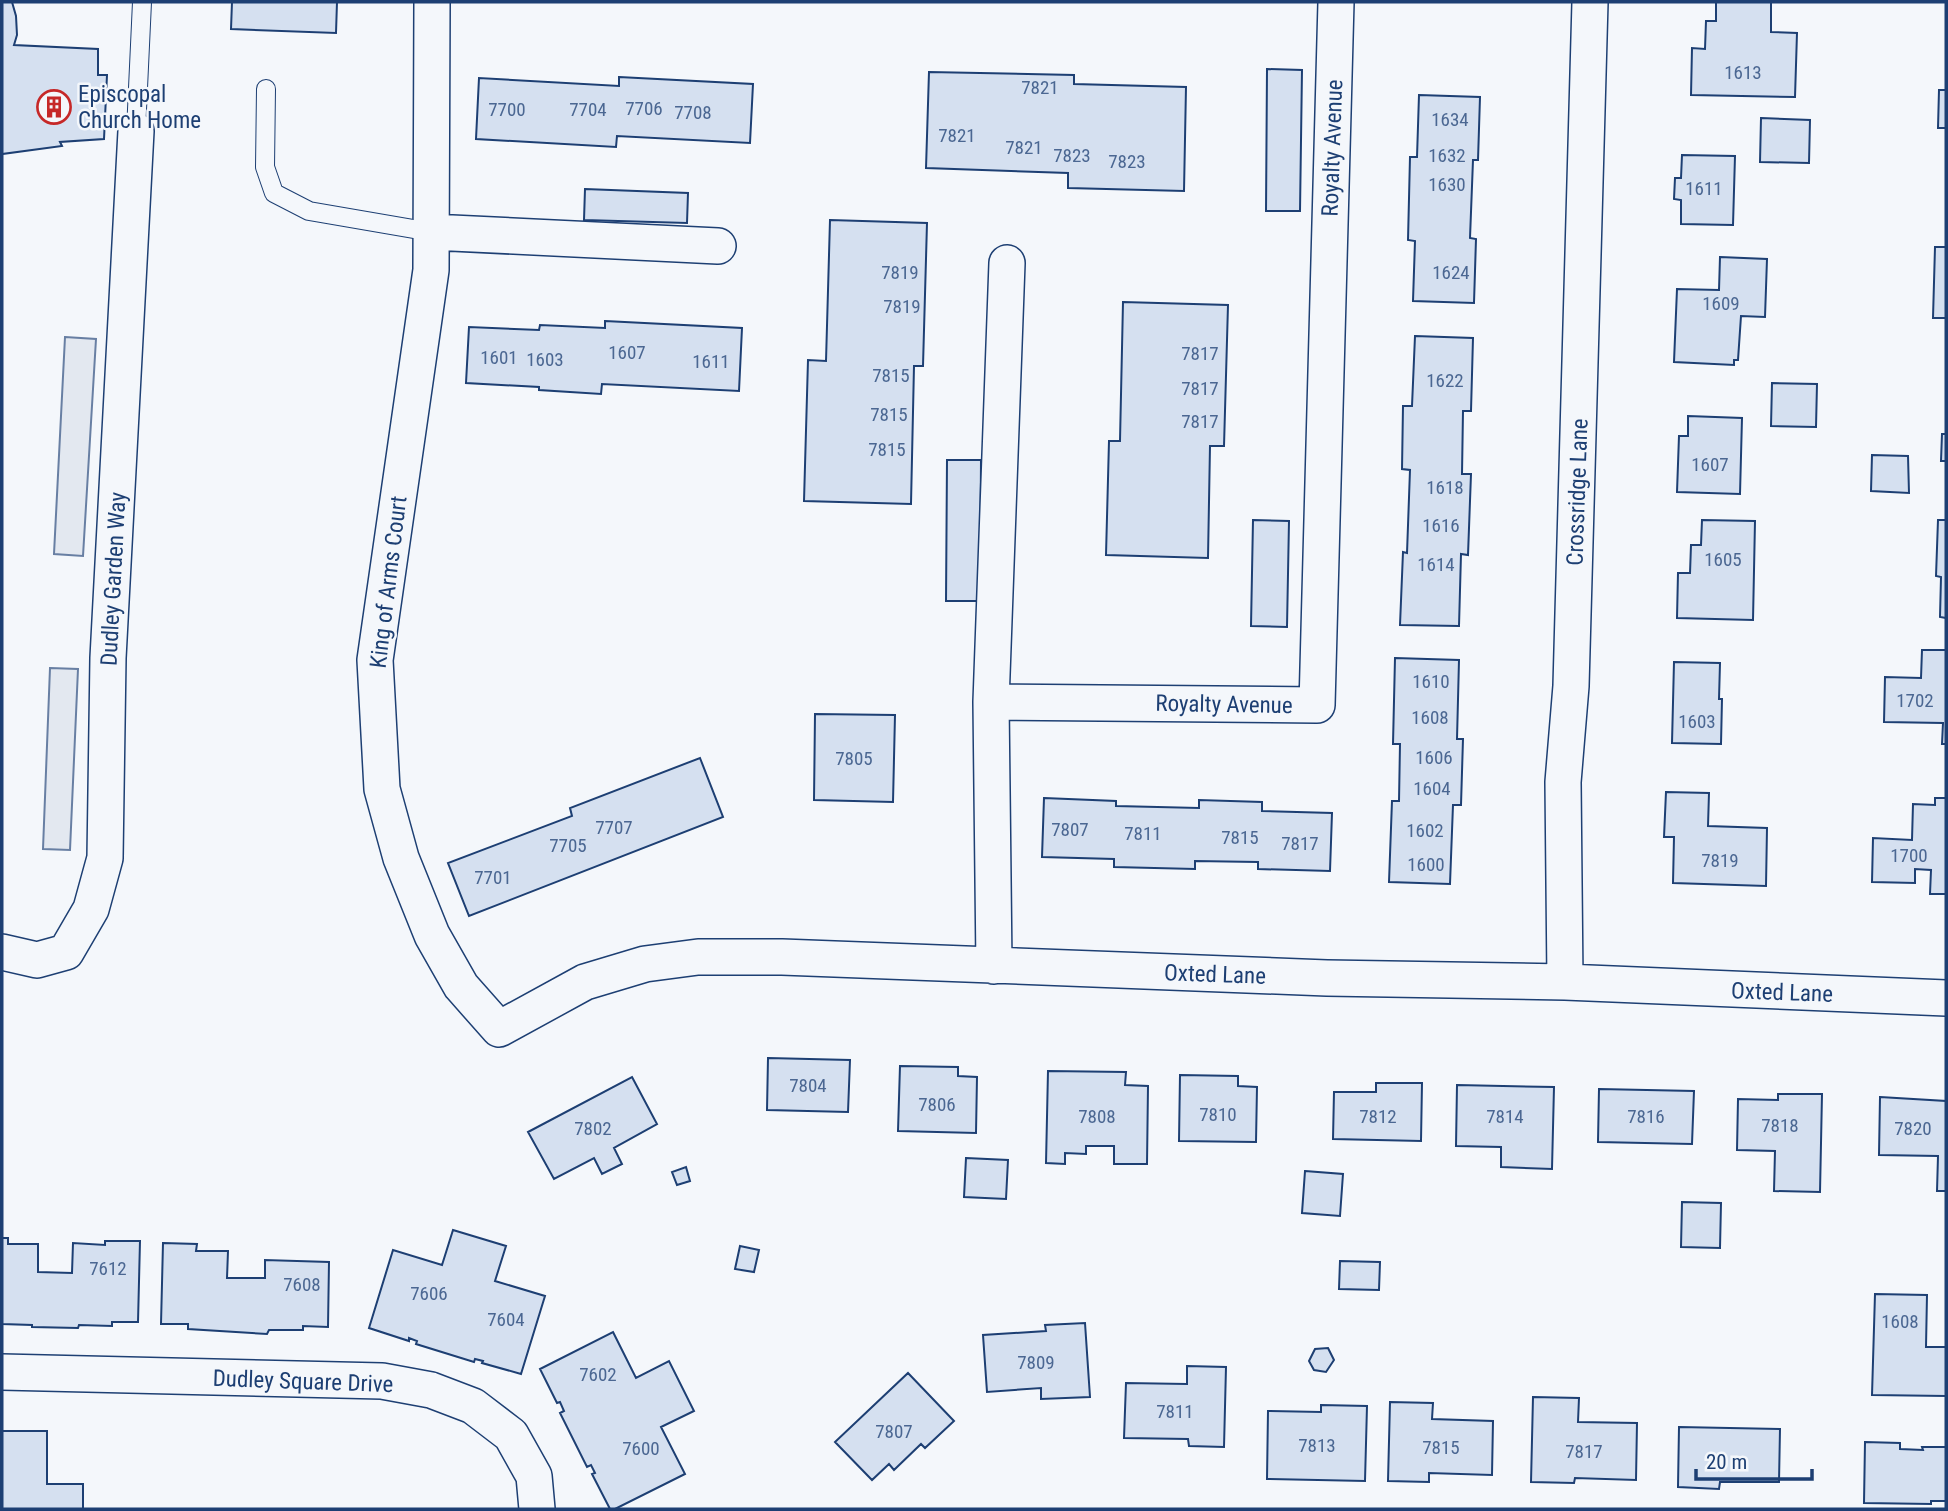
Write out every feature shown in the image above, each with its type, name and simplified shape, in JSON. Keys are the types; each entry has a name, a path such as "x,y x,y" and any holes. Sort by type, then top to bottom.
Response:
{"street":[{"name":"King of Arms Court","path":"432,2 431,270 375,660 382,789 401,858 432,935 461,986 499,1029"},
{"name":"Royalty Avenue","path":"992,702 1317,705 1336,2"},
{"name":"Crossridge Lane","path":"1565,982 1563,782 1572,686 1590,2"},
{"name":"Dudley Garden Way","path":"2,952 37,960 66,952 91,909 105,858 108,658 136,131"},
{"path":"431,232 718,246"},
{"path":"994,966 992,702 1007,263"},
{"name":"Oxted Lane","path":"499,1029 585,982 645,964 698,957 782,957 1313,977 1565,982 1946,998"},
{"name":"Dudley Square Drive","path":"2,1372 382,1381 431,1391 473,1406 511,1435 534,1476 537,1509"}],"lane":[{"path":"136,131 142,2"},
{"path":"266,89 265,167 274,193 309,211 431,232"}],"shaded area":[{"path":"65,337 96,339 83,556 54,554"},
{"path":"50,668 78,669 70,850 43,849"}],"building":[{"name":"Episcopal Church Home","path":"2,2 12,2 16,16 17,35 14,45 98,49 98,75 107,75 104,139 60,142 62,146 2,154"},
{"path":"232,2 337,2 336,33 231,29"},
{"path":"1716,2 1771,2 1771,32 1797,33 1795,97 1691,95 1692,48 1705,49 1706,21 1716,21"},
{"path":"1267,69 1302,70 1300,211 1266,211"},
{"path":"929,72 1074,75 1074,84 1186,87 1184,191 1068,188 1068,173 926,168"},
{"path":"619,77 753,84 750,143 617,136 616,147 476,139 479,78 619,86"},
{"path":"1939,90 1946,90 1946,128 1938,128"},
{"path":"1419,95 1480,97 1478,160 1473,160 1470,238 1476,239 1474,303 1413,301 1415,241 1408,240 1410,157 1417,157"},
{"path":"1761,118 1810,120 1809,163 1760,162"},
{"path":"1682,155 1735,156 1733,225 1681,224 1681,200 1674,199 1675,178 1681,178"},
{"path":"585,189 688,193 687,223 584,220"},
{"path":"830,220 927,223 923,366 914,366 911,504 804,501 808,360 826,361"},
{"path":"1935,247 1946,247 1946,318 1933,318"},
{"path":"1720,257 1767,259 1765,317 1741,316 1738,360 1734,360 1734,365 1674,362 1677,289 1719,290"},
{"path":"1123,302 1228,305 1224,446 1210,446 1208,558 1106,555 1109,441 1120,441"},
{"path":"605,321 742,328 739,391 602,384 601,394 466,383 469,327 539,330 540,325 605,328"},
{"path":"1415,336 1473,338 1471,411 1463,411 1462,474 1471,474 1468,555 1461,554 1459,626 1400,625 1403,552 1407,553 1410,470 1402,469 1403,406 1412,406"},
{"path":"1772,383 1817,384 1816,427 1771,426"},
{"path":"1688,416 1742,418 1740,494 1677,492 1679,436 1688,436"},
{"path":"1942,434 1946,434 1946,461 1941,461"},
{"path":"1872,455 1908,456 1909,493 1871,491"},
{"path":"947,460 981,460 980,601 946,601"},
{"path":"1253,520 1289,521 1287,627 1251,626"},
{"path":"1702,520 1755,521 1753,620 1677,618 1678,573 1690,573 1691,545 1701,545"},
{"path":"1938,520 1946,520 1946,618 1940,617 1941,577 1936,576"},
{"path":"1922,650 1946,650 1946,744 1942,744 1943,723 1884,722 1885,677 1921,678"},
{"path":"1395,658 1459,660 1457,739 1463,739 1461,805 1453,805 1450,884 1389,882 1392,801 1399,801 1400,744 1393,744"},
{"path":"1674,662 1720,663 1721,744 1672,743"},
{"path":"815,714 895,715 893,802 814,800"},
{"path":"700,758 723,817 469,916 448,863 572,816 570,808"},
{"path":"1666,792 1709,793 1708,826 1767,828 1766,886 1673,883 1674,837 1664,837"},
{"path":"1044,798 1116,801 1116,806 1199,808 1199,800 1262,802 1262,811 1332,813 1330,871 1258,869 1258,862 1195,861 1195,869 1114,867 1114,859 1042,857"},
{"path":"1935,798 1946,798 1946,894 1930,894 1931,870 1915,869 1915,883 1872,882 1873,838 1912,840 1913,804 1935,805"},
{"path":"768,1058 850,1060 848,1112 767,1110"},
{"path":"900,1066 958,1067 958,1076 977,1077 976,1133 898,1131"},
{"path":"1048,1071 1126,1072 1125,1085 1148,1086 1147,1164 1114,1164 1114,1146 1086,1146 1086,1154 1065,1153 1065,1164 1046,1163"},
{"path":"1180,1075 1238,1076 1238,1086 1257,1087 1256,1142 1179,1141"},
{"path":"632,1077 657,1124 614,1148 622,1164 602,1174 594,1158 554,1179 528,1132"},
{"path":"1376,1083 1422,1083 1421,1141 1333,1139 1334,1092 1376,1092"},
{"path":"1457,1085 1554,1087 1552,1169 1501,1167 1501,1147 1456,1146"},
{"path":"1599,1089 1694,1091 1692,1144 1598,1142"},
{"path":"1778,1094 1822,1094 1820,1192 1774,1191 1775,1151 1737,1150 1738,1099 1778,1100"},
{"path":"1880,1097 1946,1101 1946,1191 1937,1191 1938,1156 1879,1155"},
{"path":"966,1158 1008,1160 1006,1199 964,1197"},
{"path":"686,1167 690,1181 677,1185 672,1172"},
{"path":"1305,1171 1343,1174 1340,1216 1302,1213"},
{"path":"1682,1202 1721,1203 1720,1248 1681,1247"},
{"path":"453,1230 506,1246 495,1281 545,1296 521,1374 482,1363 483,1361 475,1359 474,1362 416,1344 417,1341 409,1338 409,1341 369,1328 393,1250 442,1265"},
{"path":"2,1238 8,1238 8,1244 38,1244 38,1272 72,1273 73,1243 105,1245 105,1241 140,1241 138,1322 112,1322 112,1326 79,1325 78,1328 2,1324"},
{"path":"163,1243 197,1244 196,1251 228,1251 227,1278 265,1278 265,1260 329,1262 328,1327 303,1326 303,1330 269,1330 267,1334 188,1329 188,1324 161,1324"},
{"path":"740,1246 759,1250 754,1272 735,1269"},
{"path":"1340,1261 1380,1262 1379,1290 1339,1289"},
{"path":"1875,1294 1927,1295 1926,1347 1946,1347 1946,1396 1872,1395"},
{"path":"1085,1323 1090,1397 1041,1399 1041,1388 987,1392 983,1335 1046,1331 1045,1325"},
{"path":"613,1332 636,1378 669,1361 694,1411 661,1427 685,1474 615,1509 610,1509 592,1474 595,1473 591,1465 587,1467 560,1413 564,1411 560,1402 557,1403 540,1369"},
{"path":"1328,1348 1334,1360 1326,1372 1314,1370 1309,1361 1315,1349"},
{"path":"1187,1366 1226,1367 1224,1447 1189,1446 1188,1439 1124,1438 1126,1383 1187,1384"},
{"path":"908,1373 954,1421 925,1448 921,1444 894,1470 889,1464 872,1480 835,1442"},
{"path":"1533,1397 1579,1398 1578,1422 1637,1423 1636,1480 1575,1478 1574,1483 1531,1482"},
{"path":"1390,1402 1433,1403 1432,1419 1493,1421 1492,1475 1429,1473 1429,1482 1388,1481"},
{"path":"1321,1405 1367,1406 1365,1481 1267,1479 1268,1411 1321,1412"},
{"path":"1679,1427 1780,1429 1779,1482 1720,1482 1719,1489 1678,1487"},
{"path":"2,1431 47,1431 47,1484 83,1484 83,1509 2,1509"},
{"path":"1865,1442 1900,1443 1900,1449 1946,1447 1946,1501 1931,1501 1931,1504 1864,1503"}],"place":[{"name":"Episcopal Church Home","path":"54,107"}]}
